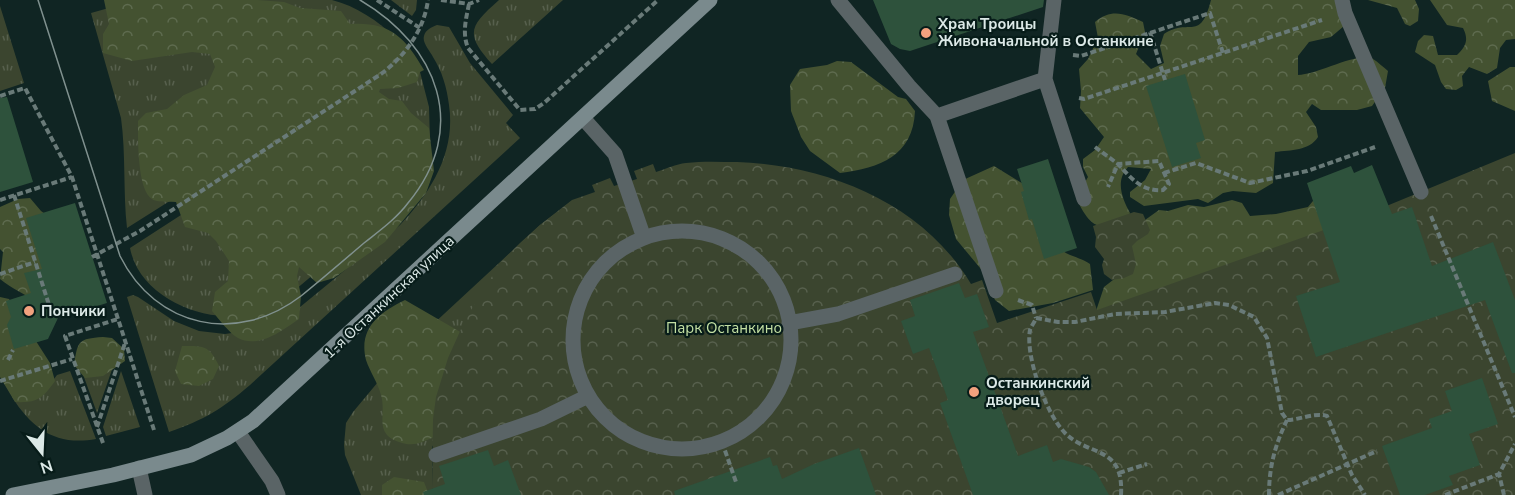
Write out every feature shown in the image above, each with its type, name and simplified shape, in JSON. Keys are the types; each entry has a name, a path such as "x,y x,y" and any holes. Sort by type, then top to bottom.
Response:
{"street":[{"name":"1-я Останкинская улица","path":"13,495 68,489 191,455 238,432 268,409 710,0"}],"lane":[{"path":"838,0 909,86 937,116 996,291"},
{"path":"1054,0 1047,85 1084,199"},
{"path":"1343,6 1421,192"},
{"path":"937,116 1047,85"},
{"path":"583,118 615,154 644,238"},
{"path":"675,231 717,237 741,248 760,264 784,300 789,323 791,351 788,368 774,399 752,424 722,442 688,449 671,449 638,441 609,422 588,396 575,364 573,330 589,281 612,256 626,246 644,238 675,231"},
{"path":"789,323 838,314 955,274"},
{"path":"436,455 541,419 588,396"},
{"path":"238,432 272,480 278,495"},
{"path":"139,468 145,495"}],"path":[{"path":"377,0 420,28"},
{"path":"92,257 140,231 364,87 400,58 420,28 428,0"},
{"path":"441,0 469,4 479,0"},
{"path":"469,4 464,29 468,48 520,110 536,109 544,103 658,0"},
{"path":"1047,85 1084,99 1223,53 1343,6"},
{"path":"1048,53 1081,56 1210,13 1223,53"},
{"path":"1150,33 1165,80"},
{"path":"0,96 25,88 72,177 154,430"},
{"path":"1060,122 1118,164 1133,180 1151,191 1163,190 1169,184 1159,161 1118,164"},
{"path":"1164,173 1196,163 1250,183 1307,171 1398,138"},
{"path":"0,200 72,177"},
{"path":"20,186 22,193"},
{"path":"1421,192 1515,417"},
{"path":"14,195 50,308"},
{"path":"0,274 35,262"},
{"path":"1121,495 1119,473 1115,464 1095,448 1078,443 1064,432 1050,412 1032,363 1030,331 1036,318 1076,322 1115,314 1157,313 1215,303 1236,308 1254,317 1267,338 1282,413 1287,420"},
{"path":"103,443 65,336 118,319"},
{"path":"97,428 125,341"},
{"path":"8,360 13,350"},
{"path":"0,381 72,359"},
{"path":"1287,420 1299,420 1322,414 1326,416 1347,464 1365,495"},
{"path":"1269,495 1271,463 1275,447 1287,420"},
{"path":"722,442 736,482"},
{"path":"1445,495 1499,474 1515,444"},
{"path":"1278,495 1377,451"},
{"path":"1119,473 1147,464"},
{"path":"1499,474 1504,495"}],"green space":[{"path":"104,0 257,0 284,2 300,8 341,11 350,24 376,26 394,34 410,48 424,70 420,72 417,82 398,88 380,89 379,92 389,99 402,101 411,113 429,128 434,171 426,193 385,242 334,278 317,283 299,267 297,276 301,296 299,319 270,337 254,341 238,338 212,311 215,292 228,281 229,261 208,233 185,227 176,202 152,199 143,185 138,151 138,121 146,113 167,109 184,95 207,85 215,67 210,54 192,52 132,61 103,53 103,34 109,24"},
{"path":"114,0 332,0 366,15 396,38 360,81 127,228 121,118 91,13 116,6"},
{"path":"391,0 417,0 416,10 412,16"},
{"path":"499,0 563,0 492,64 477,45 474,30 482,17"},
{"path":"1211,0 1341,0 1344,26 1331,37 1309,42 1298,56 1298,75 1366,57 1373,59 1388,71 1385,88 1372,106 1357,110 1321,110 1312,104 1306,112 1316,127 1318,137 1305,147 1275,152 1273,183 1256,193 1233,191 1223,193 1208,203 1198,199 1144,206 1130,197 1130,192 1145,180 1151,169 1128,167 1121,184 1122,196 1130,213 1125,226 1107,227 1094,224 1089,220 1076,198 1088,177 1083,167 1083,159 1095,150 1104,137 1080,108 1079,69 1088,59 1098,38 1095,22 1107,15 1119,14 1143,22 1145,32 1136,54 1151,69 1164,63 1160,46 1164,34 1173,29 1198,25 1203,21"},
{"path":"1368,0 1415,0 1419,9 1418,21 1410,26 1405,24 1397,8"},
{"path":"1430,0 1515,0 1515,39 1506,40 1500,48 1497,68 1487,74 1469,67 1462,76 1463,86 1456,90 1446,89 1435,65 1415,52 1418,41 1424,35 1433,36 1438,55 1457,55 1464,46 1466,36 1463,28 1447,25"},
{"path":"0,6 24,83 0,91"},
{"path":"437,25 449,27 470,63 513,115 506,123 520,138 250,385 212,413 169,432 127,297 133,295 138,297 174,321 199,331 225,334 239,332 294,312 400,225 431,185 445,155 449,139 449,105 445,86 439,68 424,39 427,30"},
{"path":"837,61 851,62 898,97 906,99 915,111 908,139 892,157 868,168 840,173 810,151 801,137 791,111 790,85 800,69"},
{"path":"1510,67 1515,67 1515,111 1492,101 1488,81"},
{"path":"420,72 429,107 430,140 389,211 295,290 225,316 210,315 180,305 166,297 153,288 143,276 130,248 368,94 395,73"},
{"name":"Парк Останкино","path":"1515,153 1515,495 435,495 432,488 433,419 436,397 448,358 466,318 501,262 540,225 572,200 595,192 592,185 610,178 614,186 637,179 634,171 653,164 656,172 678,164 692,162 771,165 805,171 870,194 900,211 927,231 951,256 971,284 982,280 997,323 1091,292 1097,310 1355,219"},
{"path":"994,166 1033,190 1060,249 1090,264 1093,290 1053,303 1009,311 995,300 985,274 956,239 949,215 950,199 963,180"},
{"path":"1322,190 1339,202 1323,231 1089,332 1104,287 1122,273 1138,225 1159,210 1168,211 1188,205 1204,207 1232,200 1242,203 1250,216 1276,214 1308,207"},
{"path":"30,198 41,211 59,224 38,304 0,279 3,252 0,249 0,207 18,199"},
{"path":"573,200 432,447 432,488 435,495 361,495 345,455 344,445 346,423 353,412 403,352 540,225"},
{"path":"1134,212 1143,214 1150,230 1132,246 1136,264 1133,274 1112,280 1104,274 1102,265 1104,259 1095,247 1096,237 1093,226"},
{"path":"0,297 9,299 50,363 55,381 42,396 34,401 15,402 0,377"},
{"path":"405,300 469,337 434,437 413,444 399,442 386,434 382,422 381,395 366,360 364,349 368,330 373,322 387,310"},
{"path":"112,338 124,349 125,361 103,376 85,378 74,365 78,346 84,340"},
{"path":"182,346 209,350 219,366 213,379 199,386 181,384 175,371"},
{"path":"76,355 117,355 97,413"},
{"path":"70,371 96,439 69,440 47,433 28,418 12,397 51,383 57,375"},
{"path":"121,371 140,427 106,436 103,427"},
{"path":"394,477 424,482 429,495 382,495 382,485"}],"building":[{"name":"Храм Троицы Живоначальной в Останкине","path":"873,0 1044,0 1043,7 910,51 891,44"},
{"path":"1185,74 1205,140 1196,143 1201,158 1172,167 1146,86"},
{"path":"7,97 33,182 0,192 0,98"},
{"path":"1048,159 1077,248 1044,259 1032,219 1029,220 1017,169"},
{"path":"1372,165 1392,214 1412,207 1432,266 1493,242 1515,300 1515,373 1512,373 1485,300 1316,357 1296,296 1340,282 1307,183 1351,166 1354,173"},
{"path":"75,203 107,303 58,318 48,339 14,349 7,325 11,317 6,301 31,293 24,273 42,269 26,218"},
{"name":"Останкинский дворец","path":"959,283 965,298 977,294 989,327 973,332 1018,456 1047,445 1053,462 1061,459 1089,467 1096,472 1109,495 973,495 940,403 948,400 929,348 913,354 901,321 915,316 910,300"},
{"path":"1482,378 1498,424 1469,434 1480,465 1449,476 1453,485 1425,495 1400,495 1382,446 1432,428 1429,419 1452,411 1445,391"},
{"path":"859,448 876,495 675,495 674,491 770,457 773,466 777,465 782,479 814,464"},
{"path":"488,450 494,466 508,460 521,495 424,495 423,492 445,484 439,466"}],"tram line":[{"path":"38,0 120,256 135,280 154,300 176,313 200,321 225,324 251,321 276,311 301,296 398,214 427,175 438,146 441,118 436,91 426,65 409,41 387,19 360,0"}],"place":[{"name":"Храм Троицы Живоначальной в Останкине","path":"926,33"},
{"name":"Пончики","path":"29,311"},
{"name":"Останкинский дворец","path":"974,392"}]}
